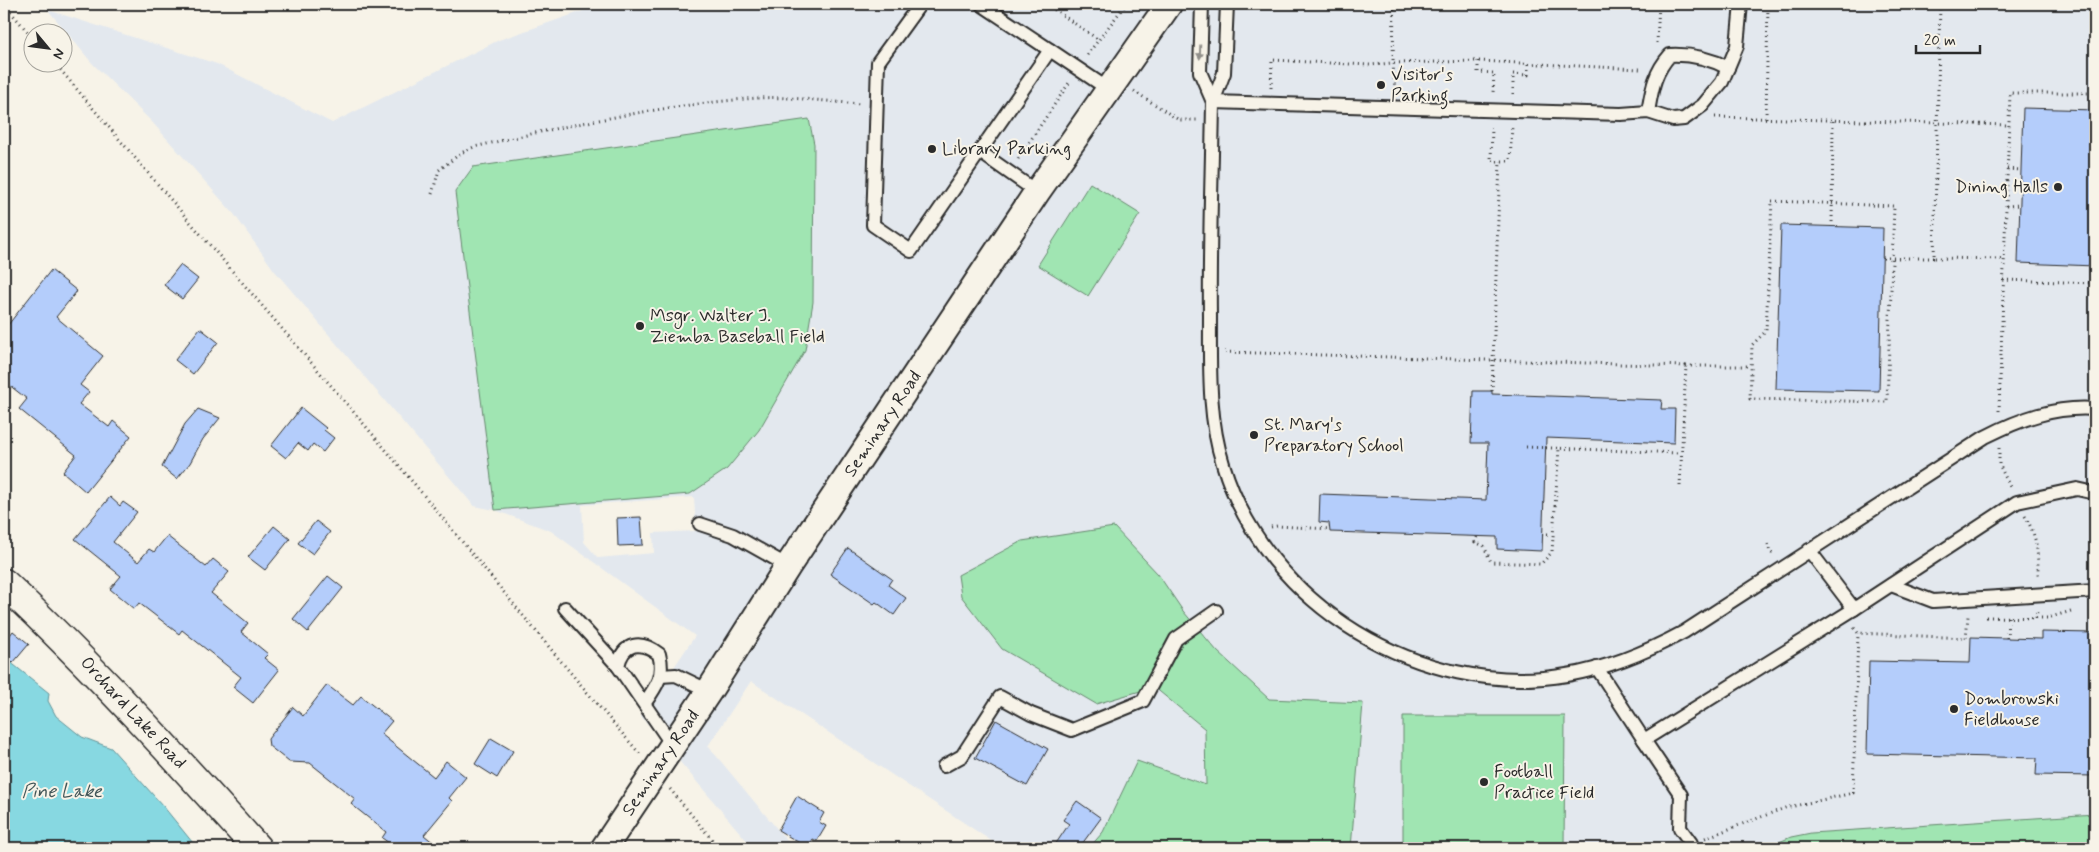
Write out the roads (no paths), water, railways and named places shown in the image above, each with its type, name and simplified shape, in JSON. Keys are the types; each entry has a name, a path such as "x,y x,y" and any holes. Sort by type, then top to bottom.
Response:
{"main road":[{"name":"Orchard Lake Road","path":"4,583 60,636 157,738 257,848"}],"street":[{"name":"Seminary Road","path":"604,848 709,691 788,566 1037,192 1169,4"}],"lane":[{"path":"920,4 878,62 876,105 873,225 911,251 1050,50"},
{"path":"981,4 1079,70 1112,84"},
{"path":"1202,4 1200,72 1213,102"},
{"path":"1227,4 1224,73 1213,102 1209,353 1212,401 1223,464 1238,501 1254,531 1277,564 1292,581 1322,607 1360,635 1410,659 1442,669 1496,678 1535,678 1565,676 1639,655 1684,632 1998,430 2052,411 2095,408"},
{"path":"1213,102 1621,114 1648,112 1673,120 1684,119 1698,109 1722,82 1737,46 1741,4"},
{"path":"1648,112 1652,86 1659,66 1670,55 1690,54 1728,68"},
{"path":"980,152 1037,192"},
{"path":"1644,740 1854,609 2017,502 2077,489 2095,493"},
{"path":"700,524 733,534 788,566"},
{"path":"1809,550 1854,609"},
{"path":"1891,585 1933,601 2095,591"},
{"path":"565,608 618,666 673,746"},
{"path":"944,766 962,756 1000,697 1031,714 1072,730 1096,718 1143,701 1176,639 1216,611"},
{"path":"618,666 624,651 632,646 646,645 659,654 663,668 656,686 644,704"},
{"path":"1597,668 1681,795 1680,828 1690,846"},
{"path":"660,676 676,675 709,691"}],"water":[{"name":"Pine Lake","path":"4,657 49,693 48,701 56,716 82,737 111,748 163,806 197,848 4,848"}],"place":[{"name":"Visitor's Parking","path":"1381,85"},
{"name":"Library Parking","path":"932,149"},
{"name":"Dining Halls","path":"2058,187"},
{"name":"Msgr. Walter J. Ziemba Baseball Field","path":"640,326"},
{"name":"St. Mary's Preparatory School","path":"1254,435"},
{"name":"Dombrowski Fieldhouse","path":"1954,709"},
{"name":"Football Practice Field","path":"1484,782"}]}
